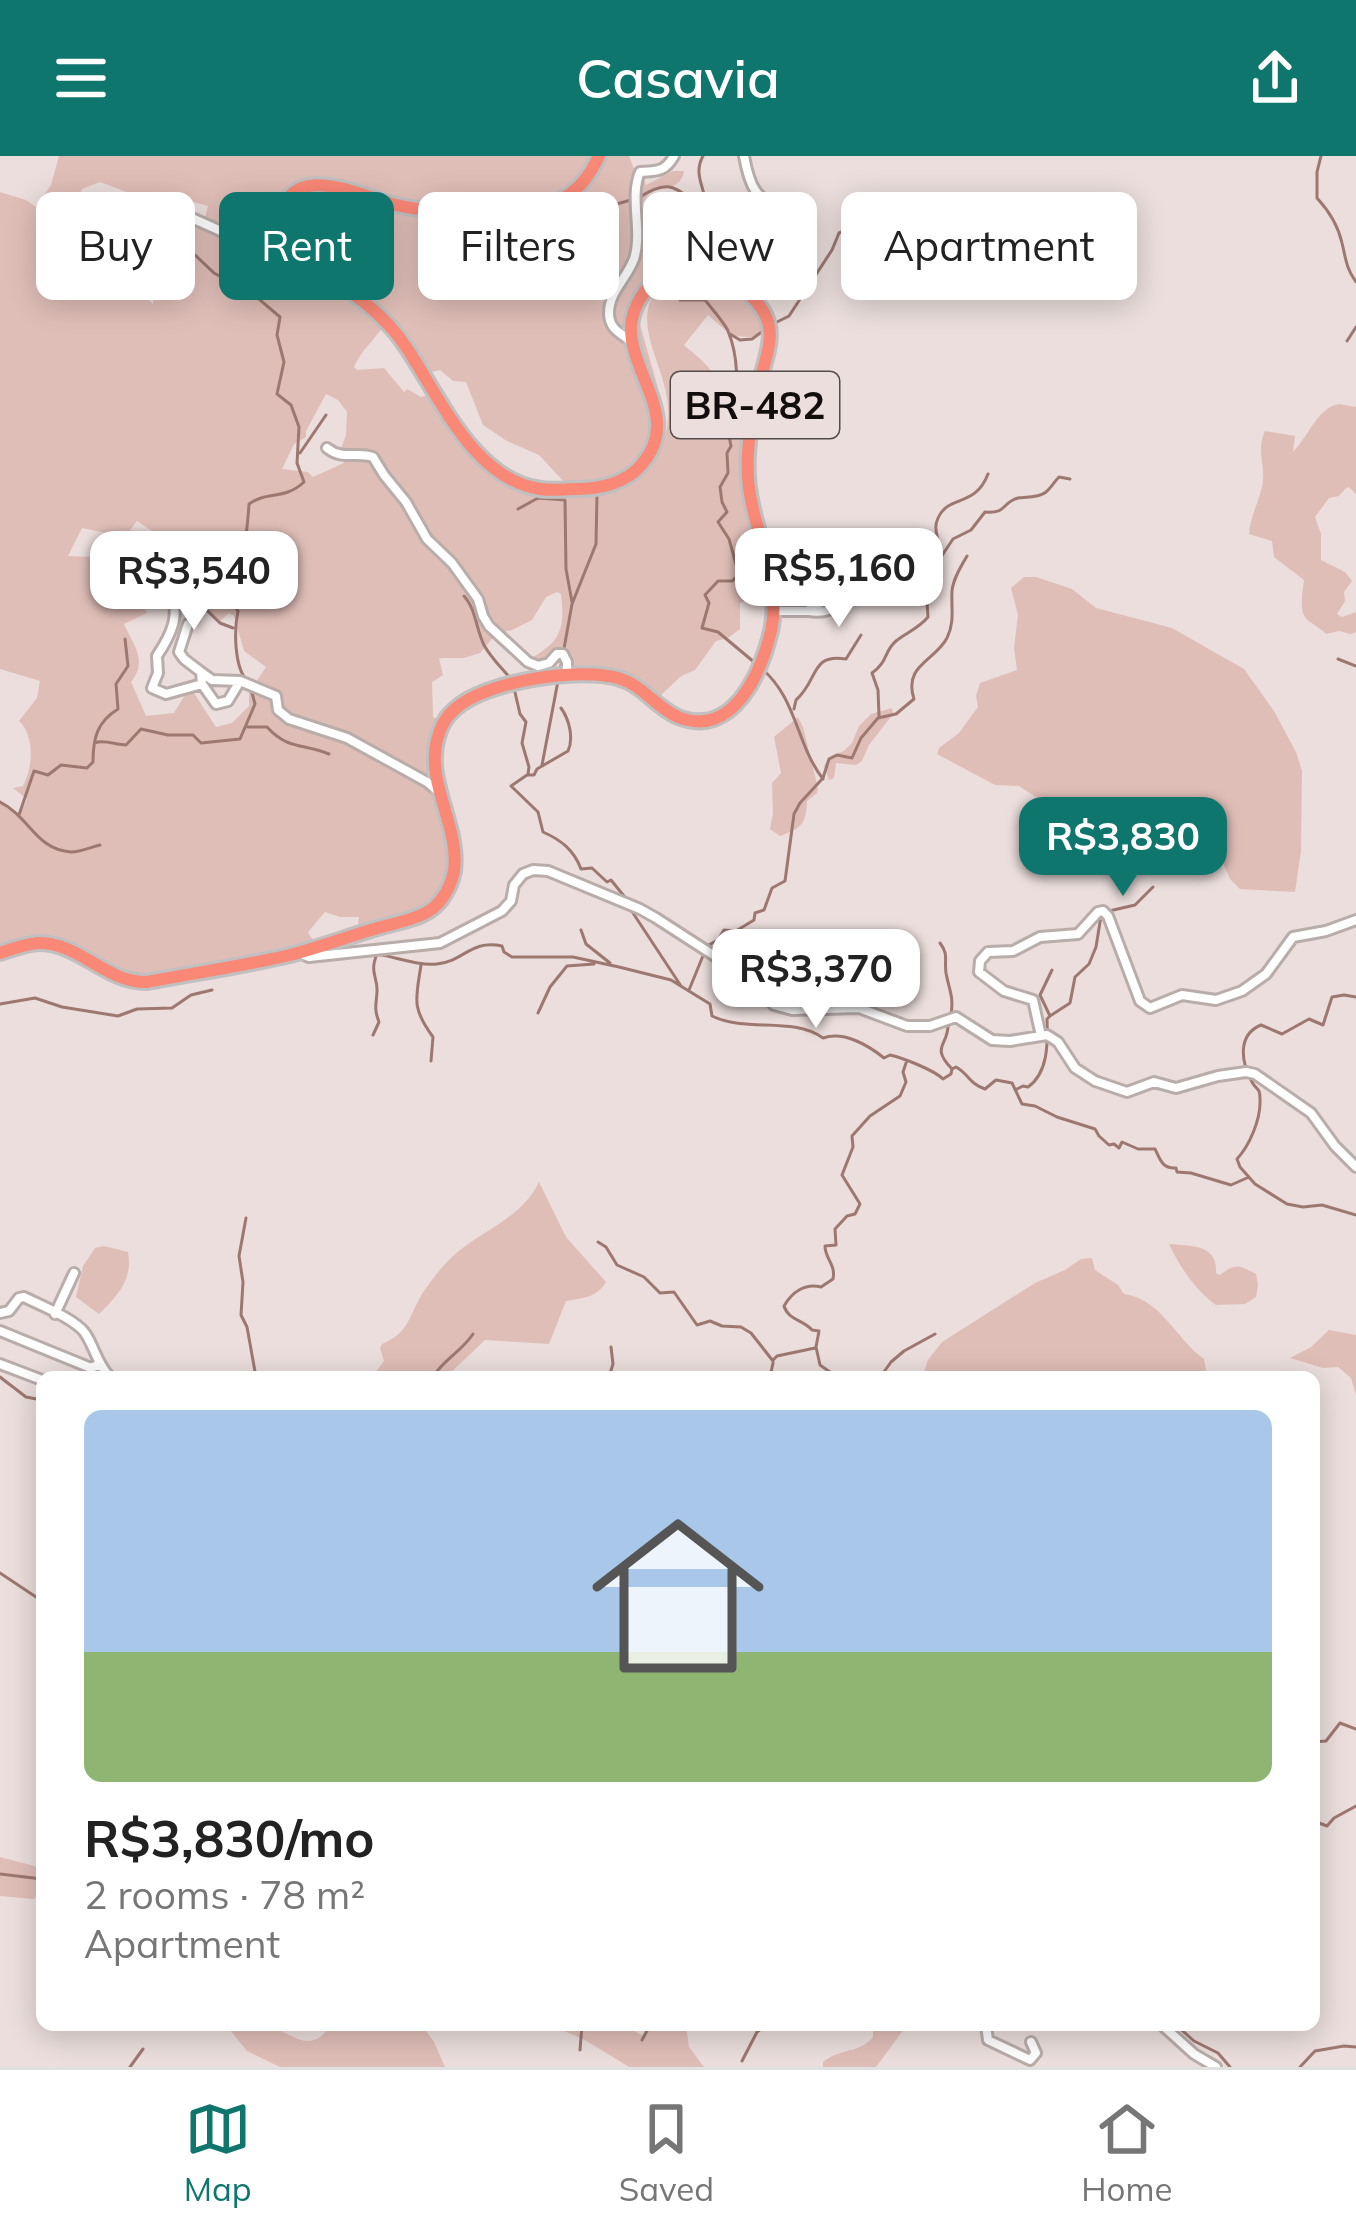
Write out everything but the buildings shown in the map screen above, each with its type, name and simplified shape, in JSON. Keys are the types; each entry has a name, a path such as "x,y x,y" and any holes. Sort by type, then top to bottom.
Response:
{"highway":[{"name":"BR-482","path":"394,203 438,212 538,207 577,189 599,156"},
{"name":"BR-482","path":"295,192 307,186 349,192"},
{"name":"BR-482","path":"0,953 27,945 53,945 139,982 298,953 421,914 434,907 450,884 454,864 435,747 454,709 518,681 567,676 619,679 645,691 678,717 712,720 732,711 746,692 769,639 773,611 771,579 750,500 747,460 770,337 766,317 743,289 718,269 682,267 661,276 639,300 632,318 633,343 657,414 657,435 649,456 634,473 588,489 538,489 502,476 480,457 454,422 399,336 360,300"}],"street":[{"path":"633,343 613,329 609,318 614,293 634,257 636,178 640,172 661,171 674,156"},
{"path":"744,156 755,192"},
{"path":"327,448 345,457 373,457 430,543 478,598 489,626 538,666 563,654 567,676"},
{"path":"807,610 825,600 858,564 907,554"},
{"path":"169,589 174,600 173,623 170,639 157,656 158,673 152,688 166,694 202,685"},
{"path":"773,611 817,613 856,590 877,591"},
{"path":"188,624 179,652 212,680 241,681 276,696 278,710 289,719 347,739 441,794"},
{"path":"201,672 202,685 218,704 228,700 241,681"},
{"path":"298,953 310,957 440,943 502,910 524,874 548,872 656,918 738,971 774,1005 792,1010 859,1008 908,1026 930,1026 956,1017 992,1040 1048,1035 1075,1068 1127,1092 1150,1083 1176,1088 1218,1076 1256,1074 1311,1113 1356,1167"},
{"path":"1042,1036 1033,1000 1004,991 979,972 980,961 988,952 1013,951 1035,938 1078,934 1103,911 1140,1001 1150,1008 1182,995 1216,1000 1242,991 1266,974 1293,937 1356,920"},
{"path":"55,1314 74,1273"},
{"path":"0,1313 14,1308 21,1297 82,1329 104,1371"},
{"path":"0,1331 91,1368 98,1365"},
{"path":"0,1364 36,1378"},
{"path":"987,2031 988,2040 1030,2060 1036,2049 1031,2042"},
{"path":"1169,2031 1216,2067"}],"shaded area":[{"path":"59,156 594,156 581,181 565,192 418,192 418,206 394,201 394,192 358,192 324,184 293,192 219,192 219,300 358,300 385,323 357,361 357,370 384,368 404,392 407,389 421,397 430,394 465,448 491,473 528,487 588,492 633,476 664,440 668,407 648,332 651,300 751,300 768,330 751,337 732,336 708,315 684,345 727,388 755,401 746,456 769,606 754,597 740,603 740,629 716,641 695,670 681,676 658,698 640,685 568,673 562,655 551,664 528,660 558,634 562,606 557,592 546,597 532,620 497,633 480,653 439,658 443,675 432,682 433,717 442,721 434,737 454,862 440,895 425,908 357,933 359,917 325,912 308,932 315,944 168,974 129,974 53,938 0,948 0,800 20,815 27,799 13,788 23,786 30,761 28,735 19,721 37,698 40,681 0,669 0,192 36,207 36,300 149,300 153,304 153,300 195,300 195,227 203,225 208,206 195,202 195,192 126,192 100,182 81,192 46,192","holes":["326,394 347,412 339,453 344,463 313,477 282,469 294,444 306,437","137,521 164,539 168,558 185,573 188,594 219,622 229,613 234,616 244,651 266,667 249,693 249,706 232,723 216,727 192,690 174,713 146,716 131,682 139,660 124,624 147,613 118,562 68,556 82,528 125,537"]},
{"path":"601,156 629,156 646,185 673,171 684,171 676,184 643,192 639,321 662,421 639,465 607,483 566,484 539,455 483,425 466,382 453,381 440,370 427,373 363,300 394,300 394,210 418,215 418,300 619,300 619,192 580,192 592,179"},
{"path":"1339,404 1356,407 1356,494 1345,489 1329,498 1315,517 1321,560 1352,581 1337,614 1356,612 1356,632 1326,634 1303,614 1304,580 1274,557 1272,541 1249,534 1263,480 1265,431 1295,436 1293,452 1319,417"},
{"path":"1024,577 1072,589 1096,608 1172,628 1244,669 1274,711 1302,771 1301,851 1295,892 1240,889 1219,854 1195,832 1189,808 1183,803 1155,807 1124,833 1106,858 1095,862 1059,858 1040,800 1019,786 995,785 937,754 978,707 980,683 1017,670 1018,615 1011,588"},
{"path":"892,708 893,714 862,761 836,763 834,778 829,780 824,766 831,756 852,743 871,714"},
{"path":"798,717 818,788 807,801 801,824 780,836 770,829 772,783 781,773 774,737"},
{"path":"539,1182 566,1237 606,1282 602,1287 589,1296 566,1301 549,1344 485,1340 452,1371 376,1371 384,1361 382,1344 403,1329 443,1266 531,1196"},
{"path":"1169,1244 1208,1252 1220,1275 1237,1267 1256,1274 1256,1297 1245,1304 1216,1305 1189,1278"},
{"path":"95,1248 128,1252 129,1262 122,1286 99,1314 76,1297 83,1266"},
{"path":"1092,1258 1095,1270 1124,1294 1158,1311 1204,1359 1205,1371 924,1371 942,1342 1081,1259"},
{"path":"1329,1330 1356,1335 1356,1395 1351,1378 1338,1367 1323,1368 1290,1358"},
{"path":"0,1857 36,1866 34,1899 0,1896"},
{"path":"231,2031 279,2031 308,2041 326,2031 426,2031 445,2067 280,2067 247,2051"},
{"path":"564,2031 634,2031 644,2036 648,2031 687,2031 689,2047 704,2067 629,2067"},
{"path":"873,2031 903,2031 876,2067 823,2067 830,2057 873,2037"}],"waterway":[{"path":"703,156 699,170 704,192"},
{"path":"1321,156 1317,198 1335,224 1356,282"},
{"path":"649,192 660,187 682,192"},
{"path":"619,203 631,200"},
{"path":"771,325 789,316 841,232"},
{"path":"195,255 280,317 277,335 284,362 277,394 291,405 299,427 297,463 304,482 249,504 243,550 227,594 238,611 236,647 247,681"},
{"path":"705,300 727,328 734,349 731,424 724,431 731,446 728,473 720,487 727,512 718,522 729,539 739,575 732,581 718,581 705,595 709,603 702,628 718,632 754,662"},
{"path":"1347,341 1356,327"},
{"path":"730,334 740,340 752,339 763,331"},
{"path":"300,453 326,415"},
{"path":"879,716 872,673 892,645 928,617 927,602 940,562 938,518 949,506 976,492 988,474"},
{"path":"939,560 953,539 971,530 985,512 1043,494 1059,477 1070,479"},
{"path":"560,671 572,604 596,544 597,494"},
{"path":"518,509 538,498 565,500 566,569 572,602"},
{"path":"689,990 707,946 724,930 736,931 754,920 755,913 764,910 772,888 785,881 794,814 823,778 829,759 837,755 852,758 878,718 896,714 914,699 916,671 942,646 949,632 953,586 967,556"},
{"path":"187,564 188,592 220,623 233,628"},
{"path":"464,596 484,645 510,678"},
{"path":"794,709 820,664 846,659 861,635"},
{"path":"19,815 34,771 48,775 61,765 87,768 93,762 98,731 118,709 116,684 128,666 125,639"},
{"path":"1338,659 1356,666"},
{"path":"761,668 782,693 823,779"},
{"path":"542,765 558,681"},
{"path":"514,688 526,722 522,743 528,774"},
{"path":"95,743 126,745 141,729 193,735 201,743 240,739 255,704 251,689"},
{"path":"561,708 570,729 568,751 511,786 538,812 543,832 566,846 581,869 592,868 607,882 611,880 628,901"},
{"path":"248,727 267,727 289,743 329,754"},
{"path":"0,802 59,850 75,852 100,845"},
{"path":"1109,911 1135,905 1153,887"},
{"path":"631,910 681,986"},
{"path":"1050,1016 1070,1003 1075,977 1089,964 1096,947 1101,916"},
{"path":"581,930 586,944 610,963"},
{"path":"940,943 951,1014"},
{"path":"373,1035 379,1022 377,954 437,964 491,945 502,946 512,957 573,957 671,980 710,1004 712,1016 726,1021 847,1038 884,1058 902,1059 943,1079 952,1069"},
{"path":"538,1013 567,966 594,964"},
{"path":"421,965 417,1002 433,1037 431,1061"},
{"path":"1017,1089 1035,1081 1043,1066 1050,1016 1040,995 1052,970"},
{"path":"0,1004 35,998 118,1016 137,1009 172,1008 191,995 212,990"},
{"path":"1356,997 1332,997 1323,1025 1309,1019 1282,1034 1261,1025 1248,1035 1244,1058 1260,1107 1253,1132 1237,1159 1255,1184 1287,1204 1322,1205 1356,1215"},
{"path":"948,1022 942,1055 952,1069 956,1067 979,1087 985,1089 996,1080 1012,1083 1022,1104 1095,1129 1109,1145 1119,1148 1122,1142 1155,1149 1162,1163 1177,1172 1231,1185 1249,1177"},
{"path":"828,1371 820,1365 819,1331 793,1317 784,1306 800,1290 821,1287 833,1279 825,1246 836,1245 835,1229 860,1204 842,1175 853,1147 852,1136 870,1116 900,1096 906,1063"},
{"path":"246,1218 239,1256 241,1315 255,1371"},
{"path":"598,1242 617,1265 644,1277 660,1293 674,1292 697,1325 710,1321 741,1327 773,1361"},
{"path":"438,1371 473,1334"},
{"path":"885,1371 904,1351 935,1334"},
{"path":"611,1347 611,1371"},
{"path":"774,1359 815,1348"},
{"path":"771,1371 773,1363"},
{"path":"0,1377 36,1399"},
{"path":"0,1573 36,1597"},
{"path":"1320,1742 1326,1741 1340,1723 1356,1729"},
{"path":"1320,1823 1327,1826 1356,1806"},
{"path":"0,1874 36,1878"},
{"path":"580,2050 582,2031"},
{"path":"642,2040 647,2031"},
{"path":"742,2061 758,2031"},
{"path":"1183,2031 1218,2053 1230,2067"},
{"path":"1300,2067 1315,2051 1356,2047"},
{"path":"130,2067 143,2049"}]}
